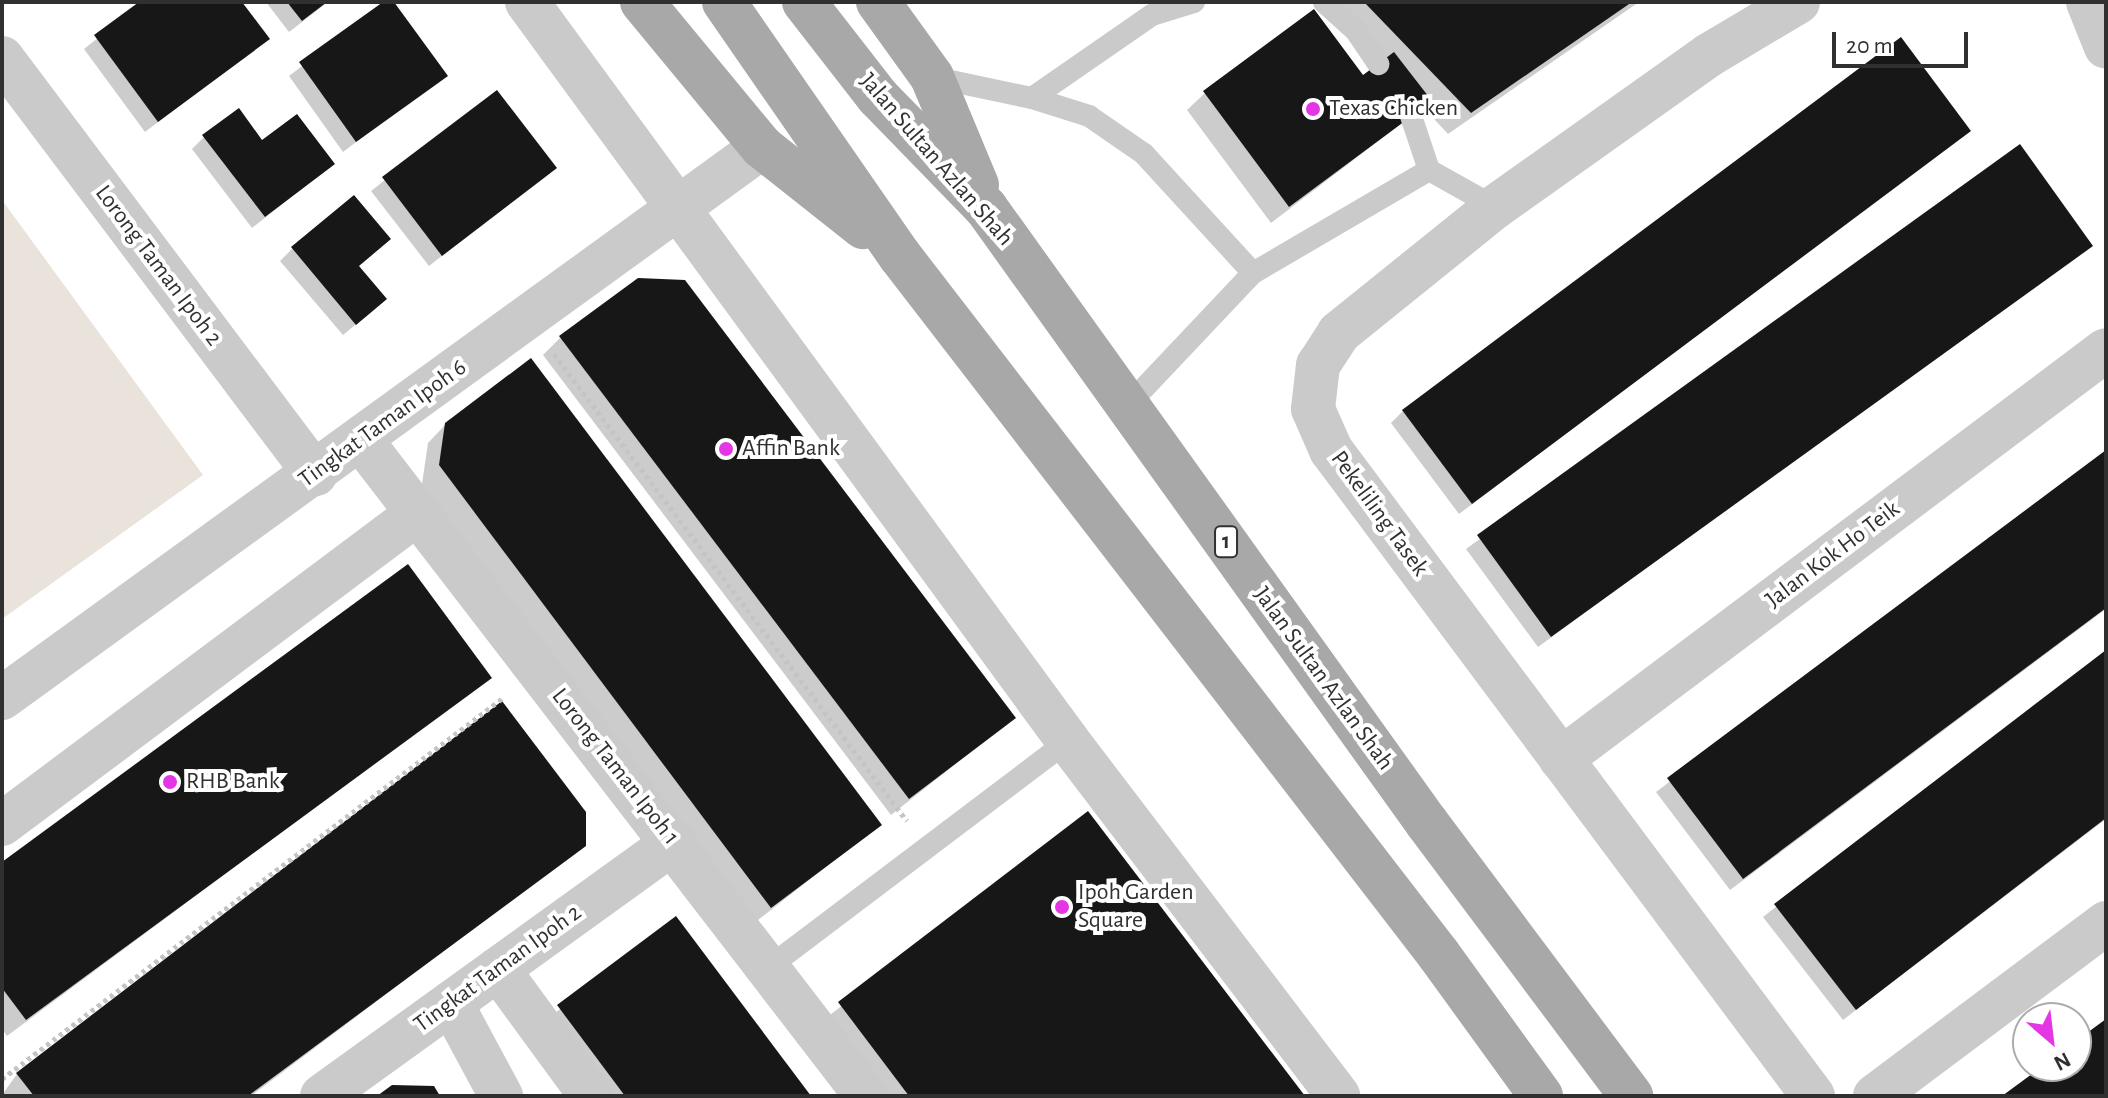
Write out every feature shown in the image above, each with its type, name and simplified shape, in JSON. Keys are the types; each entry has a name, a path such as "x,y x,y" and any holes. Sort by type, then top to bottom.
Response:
{"main road":[{"path":"642,2 762,147 900,256"},
{"path":"724,2 900,256 1430,942 1541,1096"},
{"name":"Jalan Sultan Azlan Shah","path":"804,2 878,97 986,208 1427,823 1631,1096"},
{"path":"878,2 932,77 986,208"}],"street":[{"path":"527,2 1068,741 1338,1096"},
{"name":"Pekeliling Tasek","path":"1798,2 1709,55 1495,207 1339,333 1318,365 1313,409 1331,450 1813,1096"},
{"path":"2088,2 2106,47"},
{"name":"Lorong Taman Ipoh 2","path":"2,58 315,474"},
{"name":"Tingkat Taman Ipoh 6","path":"2,698 762,147"},
{"name":"Jalan Kok Ho Teik","path":"1561,759 2106,350"},
{"name":"Lorong Taman Ipoh 1","path":"361,440 674,842 866,1096"},
{"path":"2,824 418,513"},
{"name":"Tingkat Taman Ipoh 2","path":"322,1096 674,842"},
{"path":"1875,1096 2106,923"},
{"path":"498,969 591,1096"},
{"path":"451,1003 501,1096"}],"lane":[{"path":"1032,98 1152,15 1194,2"},
{"path":"1324,2 1356,31 1378,64"},
{"path":"932,77 1032,98 1089,116 1144,154 1253,273"},
{"path":"1411,116 1429,170 1495,207"},
{"path":"1128,405 1253,273 1429,170"},
{"path":"769,967 1068,741"}],"path":[{"path":"528,319 927,847"},
{"path":"2,1079 540,670"}],"shaded area":[{"path":"2,200 203,475 2,619"}],"building":[{"path":"139,2 242,2 270,39 158,122 94,35"},
{"path":"287,2 327,2 302,21"},
{"path":"383,2 394,2 448,76 356,142 299,62"},
{"path":"1364,2 1632,2 1471,113"},
{"path":"1314,9 1363,75 1394,52 1432,101 1289,207 1203,91"},
{"path":"1901,37 1971,131 1472,504 1402,410"},
{"path":"497,90 557,168 442,256 382,177"},
{"path":"239,108 262,140 297,114 335,164 265,217 202,135"},
{"path":"2020,144 2093,246 1551,637 1477,535"},
{"path":"354,195 391,239 359,266 387,299 356,325 291,247"},
{"path":"638,278 685,280 1016,718 909,799 559,336"},
{"path":"531,358 882,825 771,908 439,465 445,423"},
{"path":"2106,450 2106,608 1743,879 1667,778"},
{"path":"408,564 492,678 26,1020 2,988 2,862"},
{"path":"2106,650 2106,818 1856,1010 1774,904"},
{"path":"502,701 586,812 586,846 248,1096 34,1096 16,1073"},
{"name":"Ipoh Garden Square","path":"1088,811 1305,1096 909,1096 838,1002"},
{"path":"676,916 811,1096 625,1096 557,1005"},
{"path":"2106,1019 2106,1096 2002,1096 2021,1082 2092,1082 2092,1029"},
{"path":"392,1085 434,1086 440,1096 377,1096"}],"place":[{"name":"Texas Chicken","path":"1313,109"},
{"name":"Affin Bank","path":"726,449"},
{"name":"RHB Bank","path":"170,782"},
{"name":"Ipoh Garden Square","path":"1062,907"}]}
